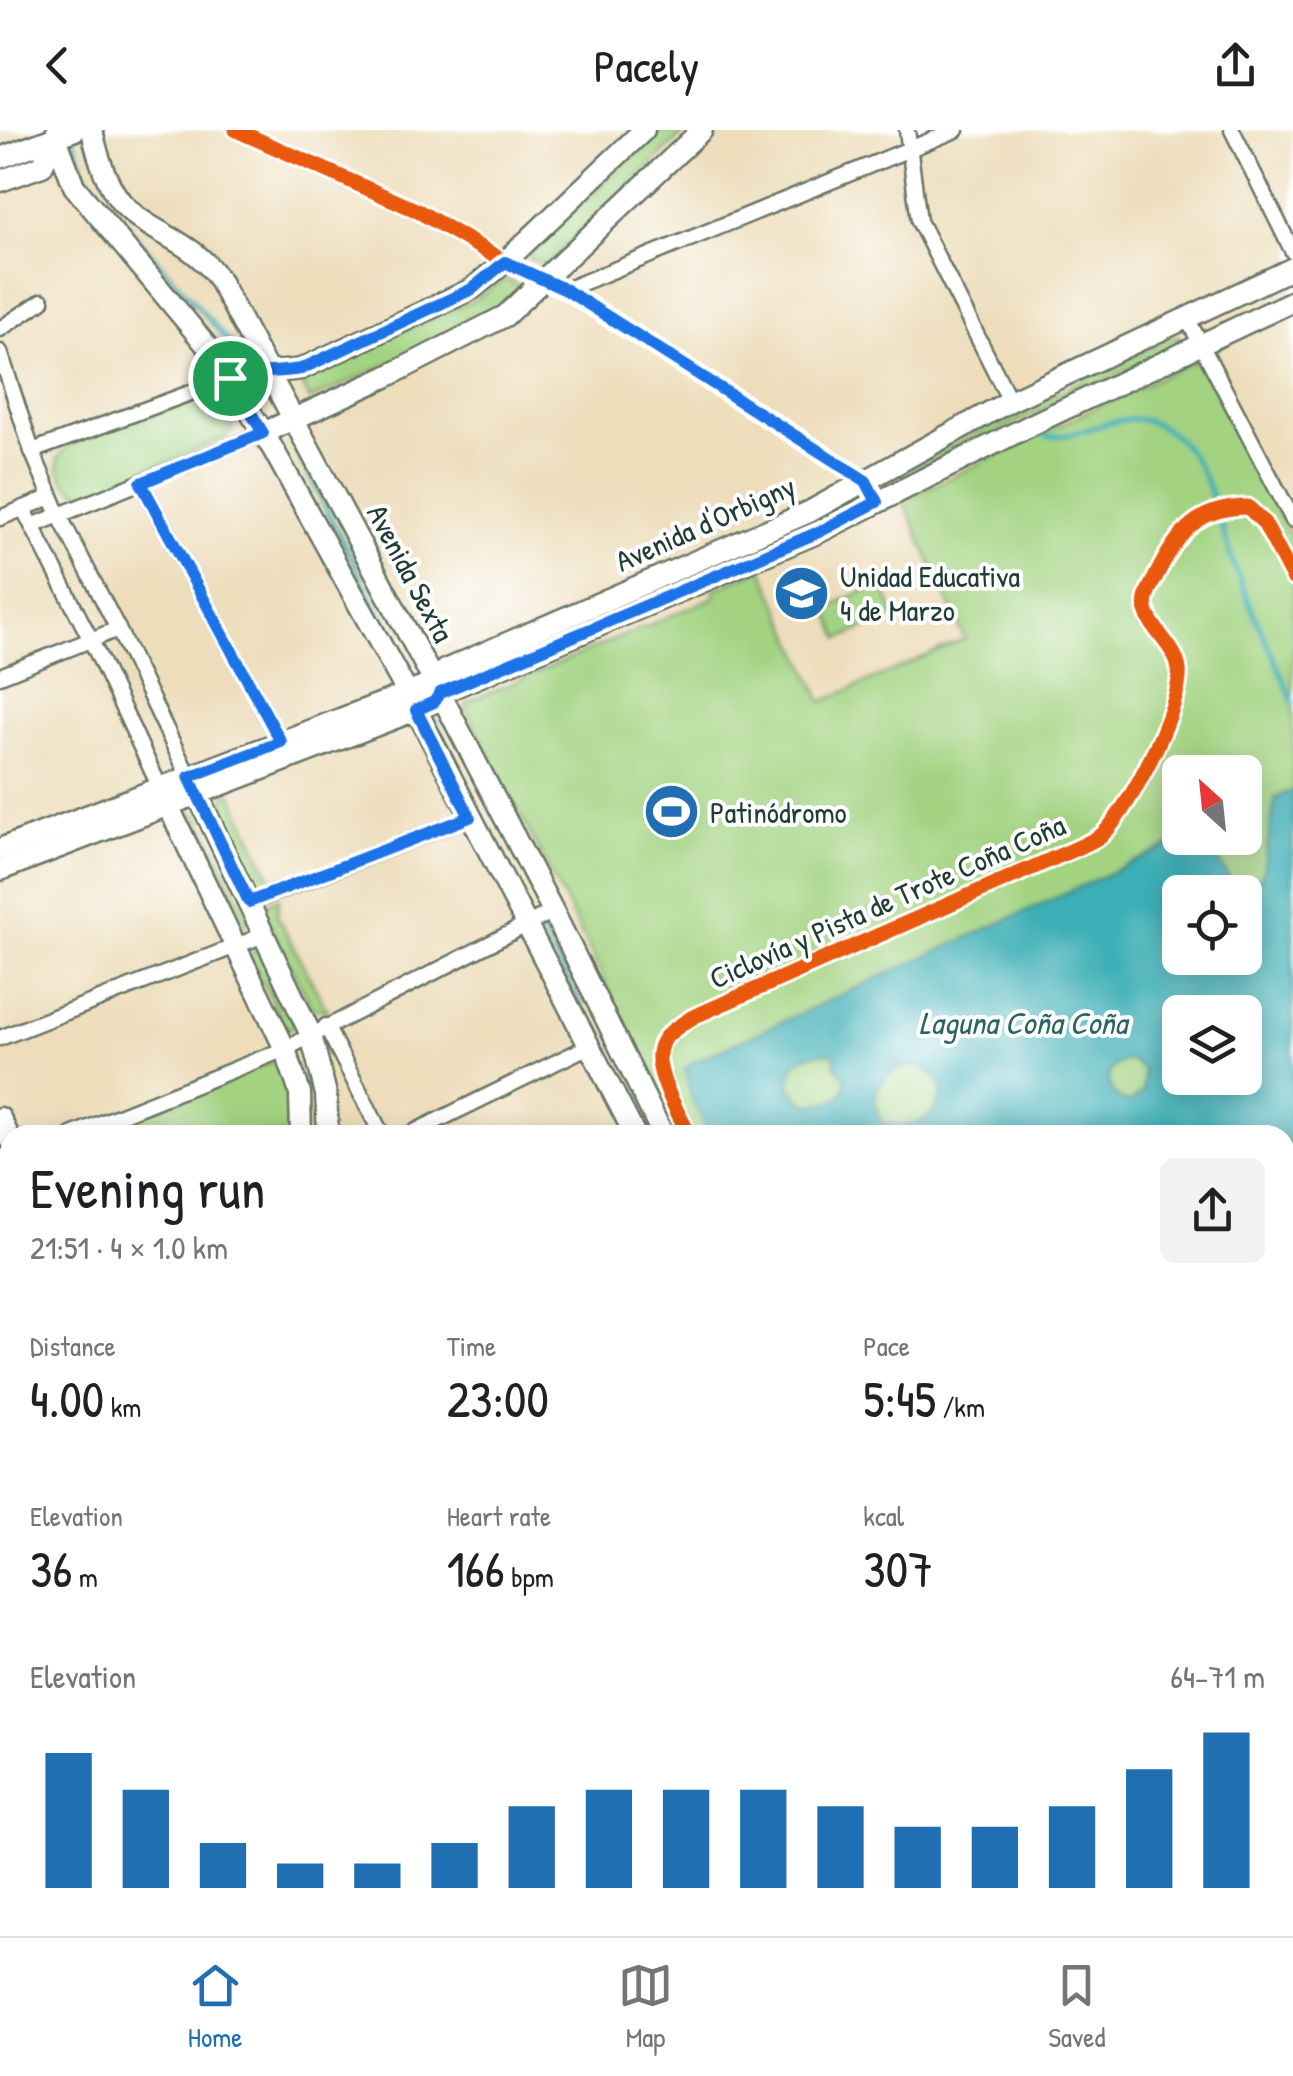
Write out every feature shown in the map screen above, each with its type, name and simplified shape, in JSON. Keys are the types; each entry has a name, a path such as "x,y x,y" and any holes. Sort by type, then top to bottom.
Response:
{"main road":[{"name":"Avenida Sexta","path":"92,130 99,159 122,203 204,258 248,375 280,425 423,696 470,817 537,919 587,1047 630,1125"},
{"path":"248,375 301,369 472,289 644,130"},
{"path":"280,425 506,316 702,130"},
{"name":"Avenida Sexta","path":"63,133 74,186 248,375 280,425 537,919 655,1125"},
{"path":"0,158 63,133"},
{"path":"0,181 42,166 63,133"},
{"name":"Avenida d'Orbigny","path":"423,696 445,670 808,512 1010,401 1293,268"},
{"name":"Avenida d'Orbigny","path":"423,696 819,532 1293,301"},
{"path":"0,848 164,796 423,696"},
{"path":"193,785 264,935 318,1031 328,1125"},
{"path":"0,870 164,796"},
{"path":"164,796 286,1049 300,1093 302,1125"}],"street":[{"path":"236,130 418,211 505,262 566,290 866,481 877,502"},
{"path":"907,130 919,222 1010,401"},
{"path":"566,290 956,130"},
{"path":"1232,130 1293,252"},
{"path":"0,329 42,301"},
{"path":"1187,318 1293,520"},
{"path":"0,352 32,451 58,514 193,785"},
{"path":"32,451 248,375"},
{"path":"32,526 280,425"},
{"path":"141,483 285,751"},
{"path":"0,518 51,496"},
{"path":"23,508 164,796"},
{"path":"0,676 118,629"},
{"path":"249,902 470,817"},
{"path":"96,1125 286,1049 537,919"},
{"path":"0,1038 264,935"},
{"path":"318,1031 376,1125"},
{"path":"438,1125 587,1047"}],"green space":[{"path":"660,130 687,130 547,265 529,259 532,249"},
{"path":"505,279 523,287 486,319 310,400 298,377 474,300"},
{"path":"1177,335 1182,343 891,483 890,478 1022,409"},
{"path":"1191,362 1202,365 1293,541 1293,1125 671,1125 585,940 465,708 468,702 715,597 713,590 762,568 822,702 965,639 903,500"},
{"path":"209,394 224,399 232,410 233,424 226,438 86,494 69,486 62,477 58,458 68,445"},
{"path":"854,497 856,502 819,521 448,680"},
{"path":"882,583 895,615 840,639 826,608"},
{"path":"230,790 273,883 261,888 252,886 227,838 221,812"},
{"path":"188,812 198,814 248,918 244,927 238,928 182,821"},
{"path":"279,898 277,915 327,1011 312,1008 264,913 268,903"},
{"path":"256,949 261,950 296,1024 291,1028 285,1028 249,956"},
{"path":"274,1061 283,1065 289,1125 115,1125"}],"water":[{"name":"Laguna Coña Coña","path":"1293,790 1293,1125 904,1125 705,1125 692,1101 685,1069 693,1062 1162,849 1162,855 1215,855 1228,875 1162,875 1162,975 1262,975 1262,876 1275,798","holes":["833,1052 835,1064 846,1079 843,1093 835,1099 810,1105 790,1085 794,1067 802,1058","1124,1061 1132,1061 1144,1070 1143,1091 1130,1103 1116,1095 1109,1083 1111,1071","904,1066 928,1070 936,1078 943,1090 928,1117 904,1125 882,1122 876,1096 887,1076"]}],"waterway":[{"path":"74,138 83,171 99,194 246,362"},
{"path":"1046,436 1131,419 1161,427 1183,444 1204,477 1238,576 1293,702"},
{"path":"295,448 417,686"},
{"path":"428,709 473,798"},
{"path":"542,933 596,1033"},
{"path":"604,1048 643,1124"}],"cycle path":[{"path":"236,130 418,211 505,262 565,290 866,481 877,501"},
{"name":"Ciclovía y Pista de Trote Coña Coña","path":"684,1125 662,1076 659,1053 668,1035 693,1017 1103,834 1152,756 1172,707 1178,686 1177,661 1149,618 1146,600 1165,559 1192,525 1216,512 1248,507 1264,523 1293,578"}],"place":[{"name":"Unidad Educativa 4 de Marzo","path":"801,593"},
{"name":"Patinódromo","path":"671,812"}],"route":[{"path":"505,262 566,290 866,481 877,502 819,532 440,693 434,702 416,710 470,817 249,902 189,777 281,742 141,483 263,433 230,378 250,372 270,374 301,369 472,289 505,262"}]}
